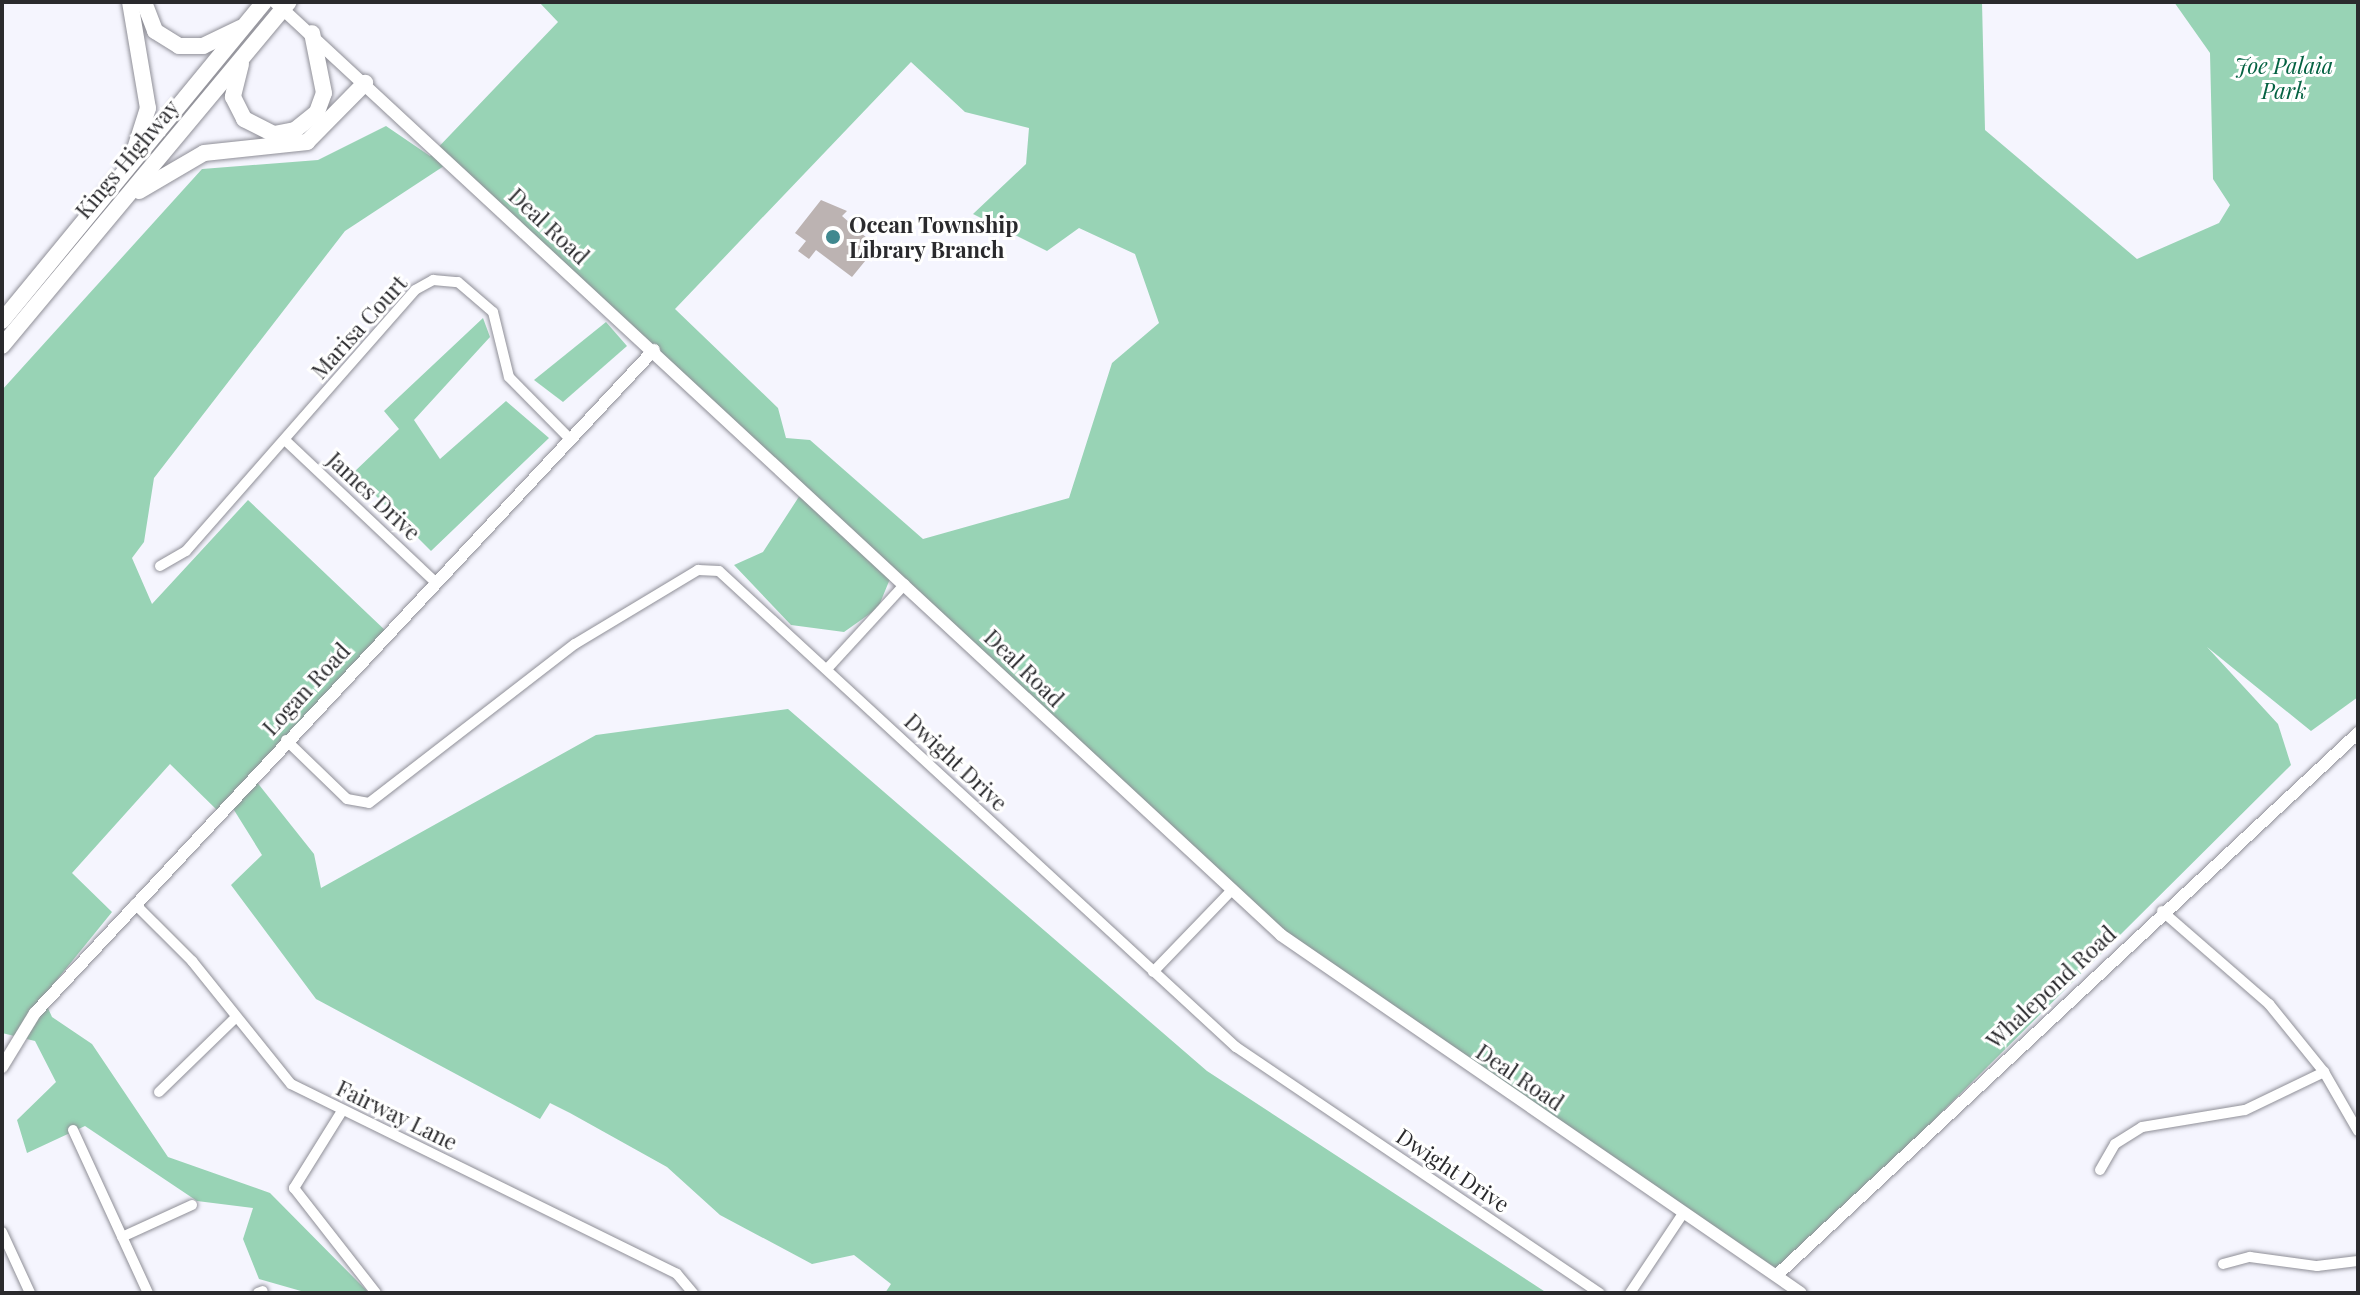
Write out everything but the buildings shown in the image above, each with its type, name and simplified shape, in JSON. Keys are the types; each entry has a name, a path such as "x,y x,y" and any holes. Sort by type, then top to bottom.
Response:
{"main road":[{"path":"125,174 148,115 130,2"},
{"path":"144,2 155,31 185,47 216,41 248,23"},
{"name":"Kings Highway","path":"2,321 264,2"},
{"name":"Kings Highway","path":"2,346 282,4"},
{"path":"252,44 234,83 235,103 252,126 285,133 311,119 324,93 312,33"},
{"path":"102,224 186,159 307,142 365,83"}],"street":[{"name":"Deal Road","path":"282,4 1232,890 1322,967 1801,1293"},
{"name":"Marisa Court","path":"160,566 186,551 415,290 441,279 466,287 493,312 509,377 570,439"},
{"name":"Logan Road","path":"2,1067 35,1013 286,740 654,350"},
{"name":"James Drive","path":"285,440 435,582"},
{"name":"Dwight Drive","path":"286,740 347,799 369,803 575,644 703,568 726,575 1153,972 1256,1062 1599,1293"},
{"path":"827,669 905,584"},
{"name":"Whalepond Road","path":"1777,1275 2162,911 2358,733"},
{"path":"1153,972 1232,890"},
{"name":"Fairway Lane","path":"135,904 283,1078 342,1111 677,1274 693,1293"},
{"path":"2162,911 2258,992 2324,1072 2358,1131"},
{"path":"159,1092 235,1018"},
{"path":"2100,1170 2115,1144 2142,1127 2245,1110 2324,1072"},
{"path":"342,1111 294,1188 376,1293"},
{"path":"73,1130 148,1293"},
{"path":"122,1237 192,1205"},
{"path":"1630,1293 1684,1212"},
{"path":"2,1232 30,1293"},
{"path":"2223,1264 2250,1257 2317,1266 2358,1261"}],"green space":[{"name":"Joe Palaia Park","path":"539,2 1982,2 1985,130 2137,259 2219,223 2230,205 2213,179 2210,53 2174,2 2358,2 2358,697 2311,731 2207,647 2278,724 2291,765 1777,1276 1307,957 892,574 878,608 844,632 791,625 734,565 763,552 802,492 447,164 345,231 154,478 144,542 132,558 152,604 248,500 388,633 252,776 314,854 321,888 596,735 788,709 1207,1071 1547,1293 885,1293 891,1284 854,1255 812,1264 720,1215 667,1167 570,1113 550,1103 540,1119 316,999 231,885 262,855 229,802 219,812 170,764 72,873 112,912 43,997 52,1017 92,1044 168,1157 270,1193 369,1293 308,1293 259,1279 243,1239 253,1208 197,1201 85,1126 27,1153 17,1120 56,1082 35,1041 2,1033 2,390 202,169 318,160 386,126 430,156 558,22","holes":["911,62 965,112 1029,128 1026,164 973,214 1047,251 1079,228 1135,254 1159,323 1112,363 1069,498 923,539 810,440 786,438 778,408 675,309"]},
{"path":"483,318 490,337 414,420 440,459 506,401 549,438 431,551 353,473 399,429 384,411"},
{"path":"606,322 627,346 563,402 534,380"}],"place":[{"name":"Ocean Township Library Branch","path":"833,237"}]}
